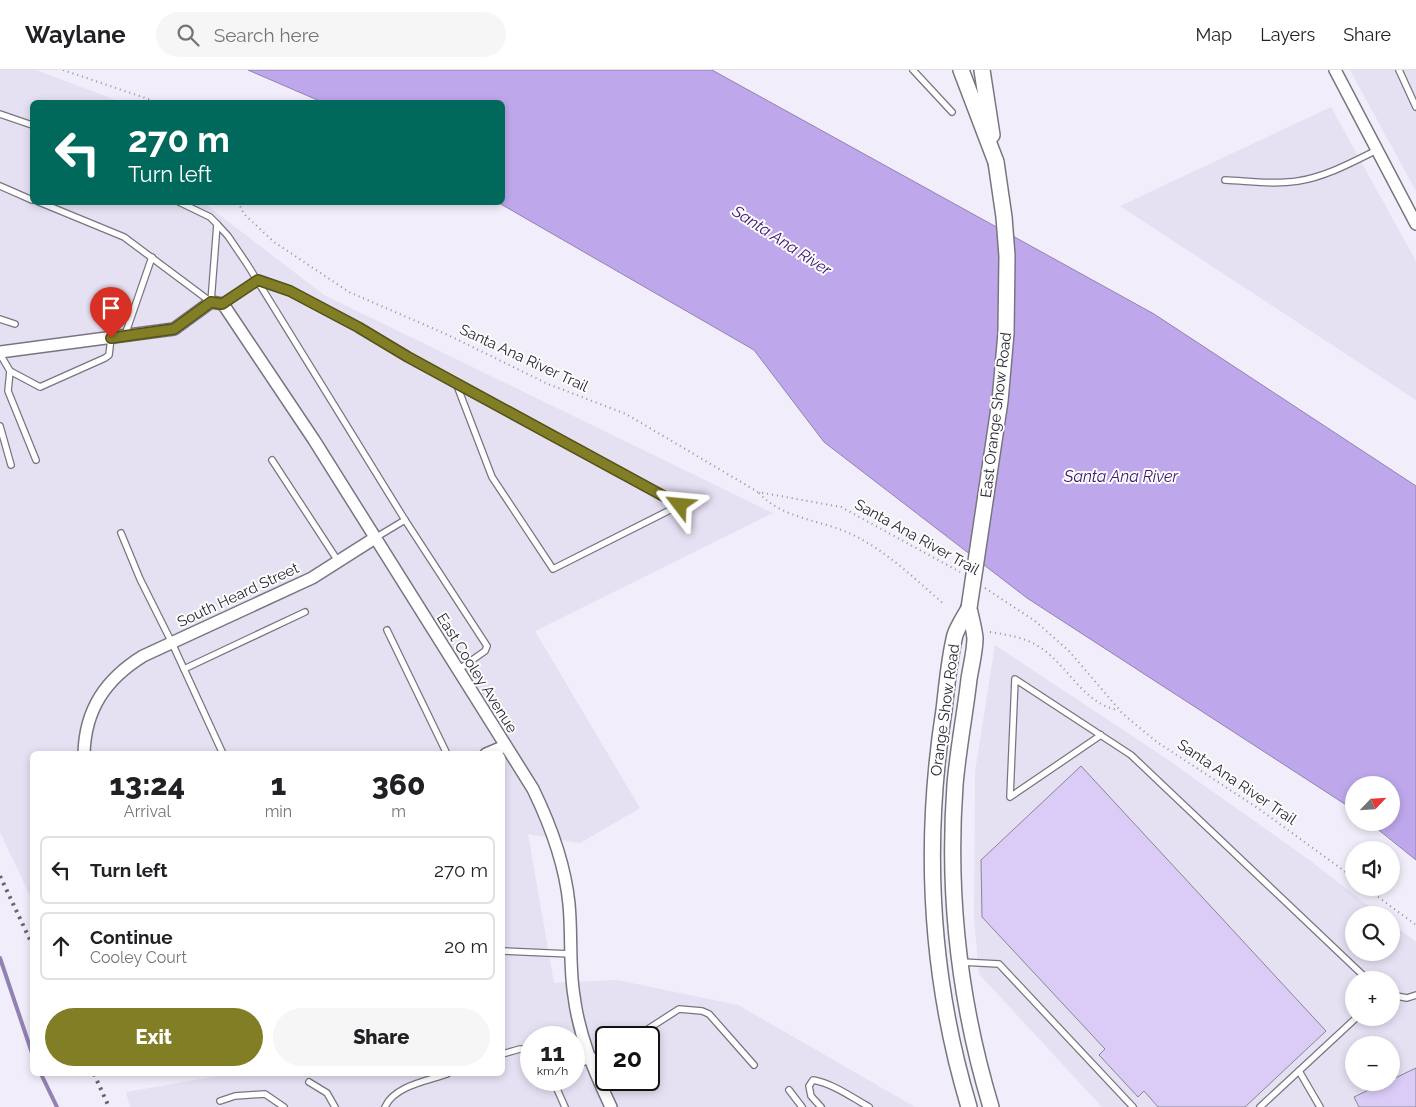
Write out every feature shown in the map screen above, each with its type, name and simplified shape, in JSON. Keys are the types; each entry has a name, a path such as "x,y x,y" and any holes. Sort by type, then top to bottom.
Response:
{"main road":[{"name":"East Orange Show Road","path":"961,70 996,162"},
{"name":"East Orange Show Road","path":"969,608 1000,401 1006,334 1007,256 1004,217 982,70"},
{"name":"Orange Show Road","path":"969,608 956,634 939,738 932,807 931,861 935,936 941,990 950,1038 969,1107"},
{"name":"Orange Show Road","path":"969,608 975,639 956,783 953,889 959,962 971,1033 991,1107"},
{"path":"932,807 954,807"}],"street":[{"path":"1335,70 1416,224"},
{"path":"0,353 174,329 217,303"},
{"name":"East Cooley Avenue","path":"217,303 314,440 536,796 546,816 559,850 566,878 570,906 574,995 579,1026 590,1060 611,1107"},
{"name":"South Heard Street","path":"84,751 91,714 104,690 127,666 143,656 305,581 375,538"},
{"path":"493,751 505,746"}],"lane":[{"path":"913,70 952,112"},
{"path":"1399,70 1416,107"},
{"path":"0,114 30,124"},
{"path":"1225,180 1273,183 1299,181 1327,173 1377,150"},
{"path":"0,186 30,199"},
{"path":"47,205 124,237 217,303"},
{"path":"185,205 210,217 228,236 258,280 405,520 487,646 485,651 458,670"},
{"path":"217,224 217,303"},
{"path":"125,336 152,257"},
{"path":"217,303 258,280 290,291 358,327 456,384 680,505 553,569 492,477 456,384"},
{"path":"0,319 15,324"},
{"path":"10,372 40,387 105,358 109,355 111,338"},
{"path":"0,353 10,372 8,391 36,460"},
{"path":"0,426 11,465"},
{"path":"272,460 338,562"},
{"path":"375,538 405,520"},
{"path":"121,533 140,579 222,751"},
{"path":"184,669 305,612"},
{"path":"386,630 446,751"},
{"path":"1101,735 1010,797 1015,678 1132,755 1359,971"},
{"path":"505,951 571,954"},
{"path":"959,962 999,964 1133,1107"},
{"path":"1400,997 1407,998 1416,995"},
{"path":"653,1026 679,1009 702,1011 709,1014 754,1064"},
{"path":"1260,1107 1347,1026"},
{"path":"505,1053 520,1049"},
{"path":"585,1062 595,1057"},
{"path":"1298,1072 1320,1107"},
{"path":"385,1107 389,1098 442,1076"},
{"path":"821,1107 811,1096 809,1086 814,1080 824,1082 869,1107"},
{"path":"309,1082 327,1093 334,1107"},
{"path":"789,1090 802,1107"},
{"path":"558,1091 565,1107"},
{"path":"220,1101 234,1096 265,1094 284,1107"}],"path":[{"path":"63,70 151,100"},
{"name":"Santa Ana River Trail","path":"240,205 244,214 274,242 349,292 448,335 548,384 626,414 758,492 841,506 964,574"},
{"path":"758,492 766,501 780,508 852,534 874,546 945,605"},
{"name":"Santa Ana River Trail","path":"980,585 1035,621 1069,651 1120,710 1157,742 1259,809 1345,871"},
{"path":"990,632 1015,635 1042,648 1092,698 1107,708 1120,710"},
{"path":"1377,896 1416,925"}],"shaded area":[{"path":"0,70 36,70 116,100 30,100 30,205 207,205 324,295 773,513 535,631 640,808 580,843 528,834 554,983 617,980 738,1005 915,1107 130,1107 126,1092 218,1076 505,1076 505,751 30,751 30,896 0,832"},
{"path":"1350,70 1416,70 1416,191"},
{"path":"1331,107 1416,261 1416,400 1120,206"},
{"path":"995,645 1164,757 1308,859 1345,887 1345,896 1356,896 1369,906 1345,906 1345,961 1400,961 1400,930 1416,942 1416,1107 1102,1107 979,974 974,919 975,772"}],"water":[{"name":"Santa Ana River","path":"248,70 712,70 1154,314 1416,486 1416,860 1400,847 1400,841 1392,841 1380,831 1400,831 1400,776 1345,776 1345,804 1027,598 824,442 754,350 502,205 505,205 505,100 317,100"}],"building":[{"path":"1081,766 1326,1031 1245,1107 1158,1107 1144,1091 1138,1097 1099,1055 1105,1049 982,917 981,860"},
{"path":"1416,1068 1416,1107 1359,1107 1354,1097 1366,1091 1400,1091 1400,1076"}],"waterway":[{"path":"0,958 30,1047"},
{"path":"42,1076 57,1107"}],"railway":[{"path":"0,876 30,940"},
{"path":"95,1076 109,1107"}],"route":[{"path":"111,338 174,329 211,302 222,304 258,280 290,291 358,327 408,357 680,505"}]}
